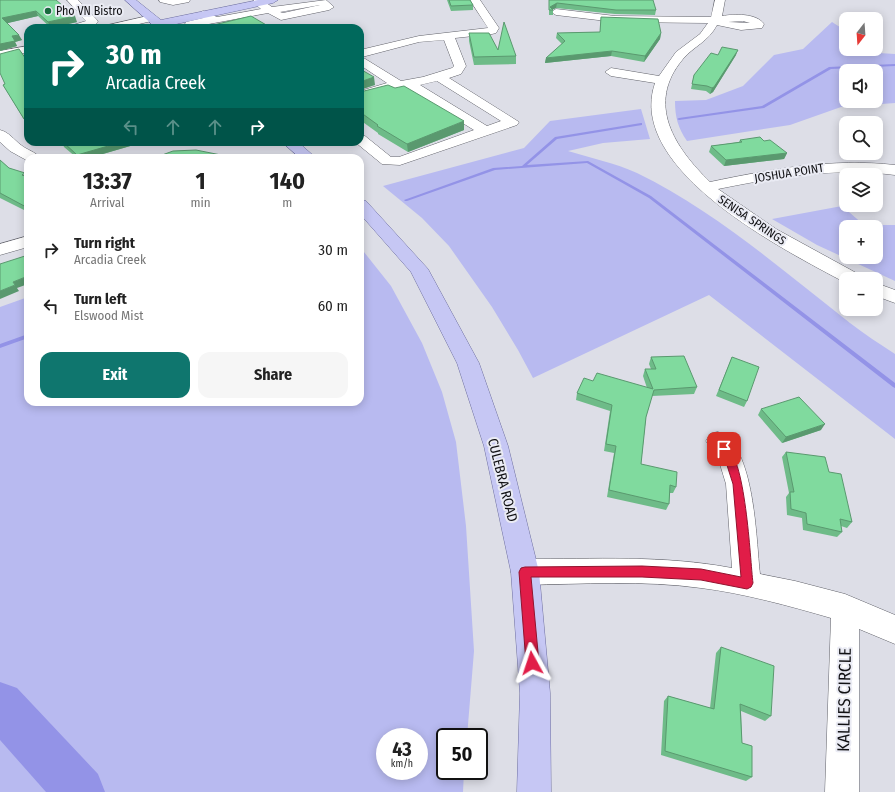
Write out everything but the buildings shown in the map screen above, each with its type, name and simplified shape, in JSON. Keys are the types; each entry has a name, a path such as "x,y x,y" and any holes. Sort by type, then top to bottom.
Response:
{"main road":[{"path":"130,0 158,23 210,18 257,1 272,5"},
{"path":"158,23 232,0"},
{"path":"127,13 137,24"},
{"path":"294,146 303,154"},
{"name":"CULEBRA ROAD","path":"364,208 419,269 468,363 496,446 525,572 535,693 534,792"}],"street":[{"path":"72,0 93,22 87,24"},
{"path":"164,0 174,2 185,0"},
{"path":"364,53 388,45 448,35 486,33 494,30 476,0"},
{"name":"SENISA SPRINGS","path":"720,0 720,9 702,38 683,53 663,80 658,105 665,135 689,169 727,204 789,245 840,272"},
{"path":"190,24 210,18 250,14 272,5 322,2 329,7 281,17"},
{"path":"272,5 281,17 293,24"},
{"path":"556,12 581,16 686,23 714,20"},
{"path":"250,14 262,22"},
{"path":"210,18 218,24"},
{"path":"683,53 686,23"},
{"path":"364,94 453,73 460,66 448,35"},
{"path":"0,55 24,50"},
{"path":"364,62 485,131"},
{"path":"611,72 663,80"},
{"path":"364,142 387,161 400,161 512,122 439,77"},
{"path":"0,134 11,145 26,154"},
{"path":"11,145 24,141"},
{"name":"JOSHUA POINT","path":"707,187 821,167 855,166 895,170"},
{"path":"0,250 24,242"},
{"path":"883,292 895,297"},
{"path":"718,441 730,458 738,484 747,583"},
{"path":"525,572 642,572 701,575 747,583 795,594 845,608 895,630"},
{"name":"KALLIES CIRCLE","path":"842,792 845,608"}],"shaded area":[{"path":"832,22 839,26 839,56 883,56 883,53 895,54 895,103 883,104 883,64 839,64 839,108 790,125 687,141 681,132 678,122 675,101 706,100 743,86 774,55 803,49"},
{"path":"641,109 650,139 603,143 568,151 629,169 666,188 694,205 747,242 839,314 839,316 895,354 895,439 709,295 533,378 492,307 449,246 422,218 383,186 524,148 550,121"},
{"path":"839,207 839,212 849,212 858,220 839,220 839,255 817,245 772,219"},
{"path":"883,225 895,225 895,281 883,275 883,272 876,272 858,264 883,264"},
{"path":"364,252 391,286 422,343 442,392 456,442 466,526 474,651 468,728 436,728 436,780 464,780 463,792 0,792 0,307 24,298 24,406 364,406"}],"waterway":[{"path":"679,119 763,107 830,68 895,65"},
{"path":"523,167 556,138 641,124"},
{"path":"523,167 588,162 650,197 895,386"},
{"path":"406,200 494,169 523,167"},
{"path":"0,346 24,337"},
{"path":"0,705 80,792"}],"place":[{"name":"Pho VN Bistro","path":"48,11"}],"route":[{"path":"532,663 525,572 642,572 701,575 747,583 738,484 730,458 724,449"}]}
